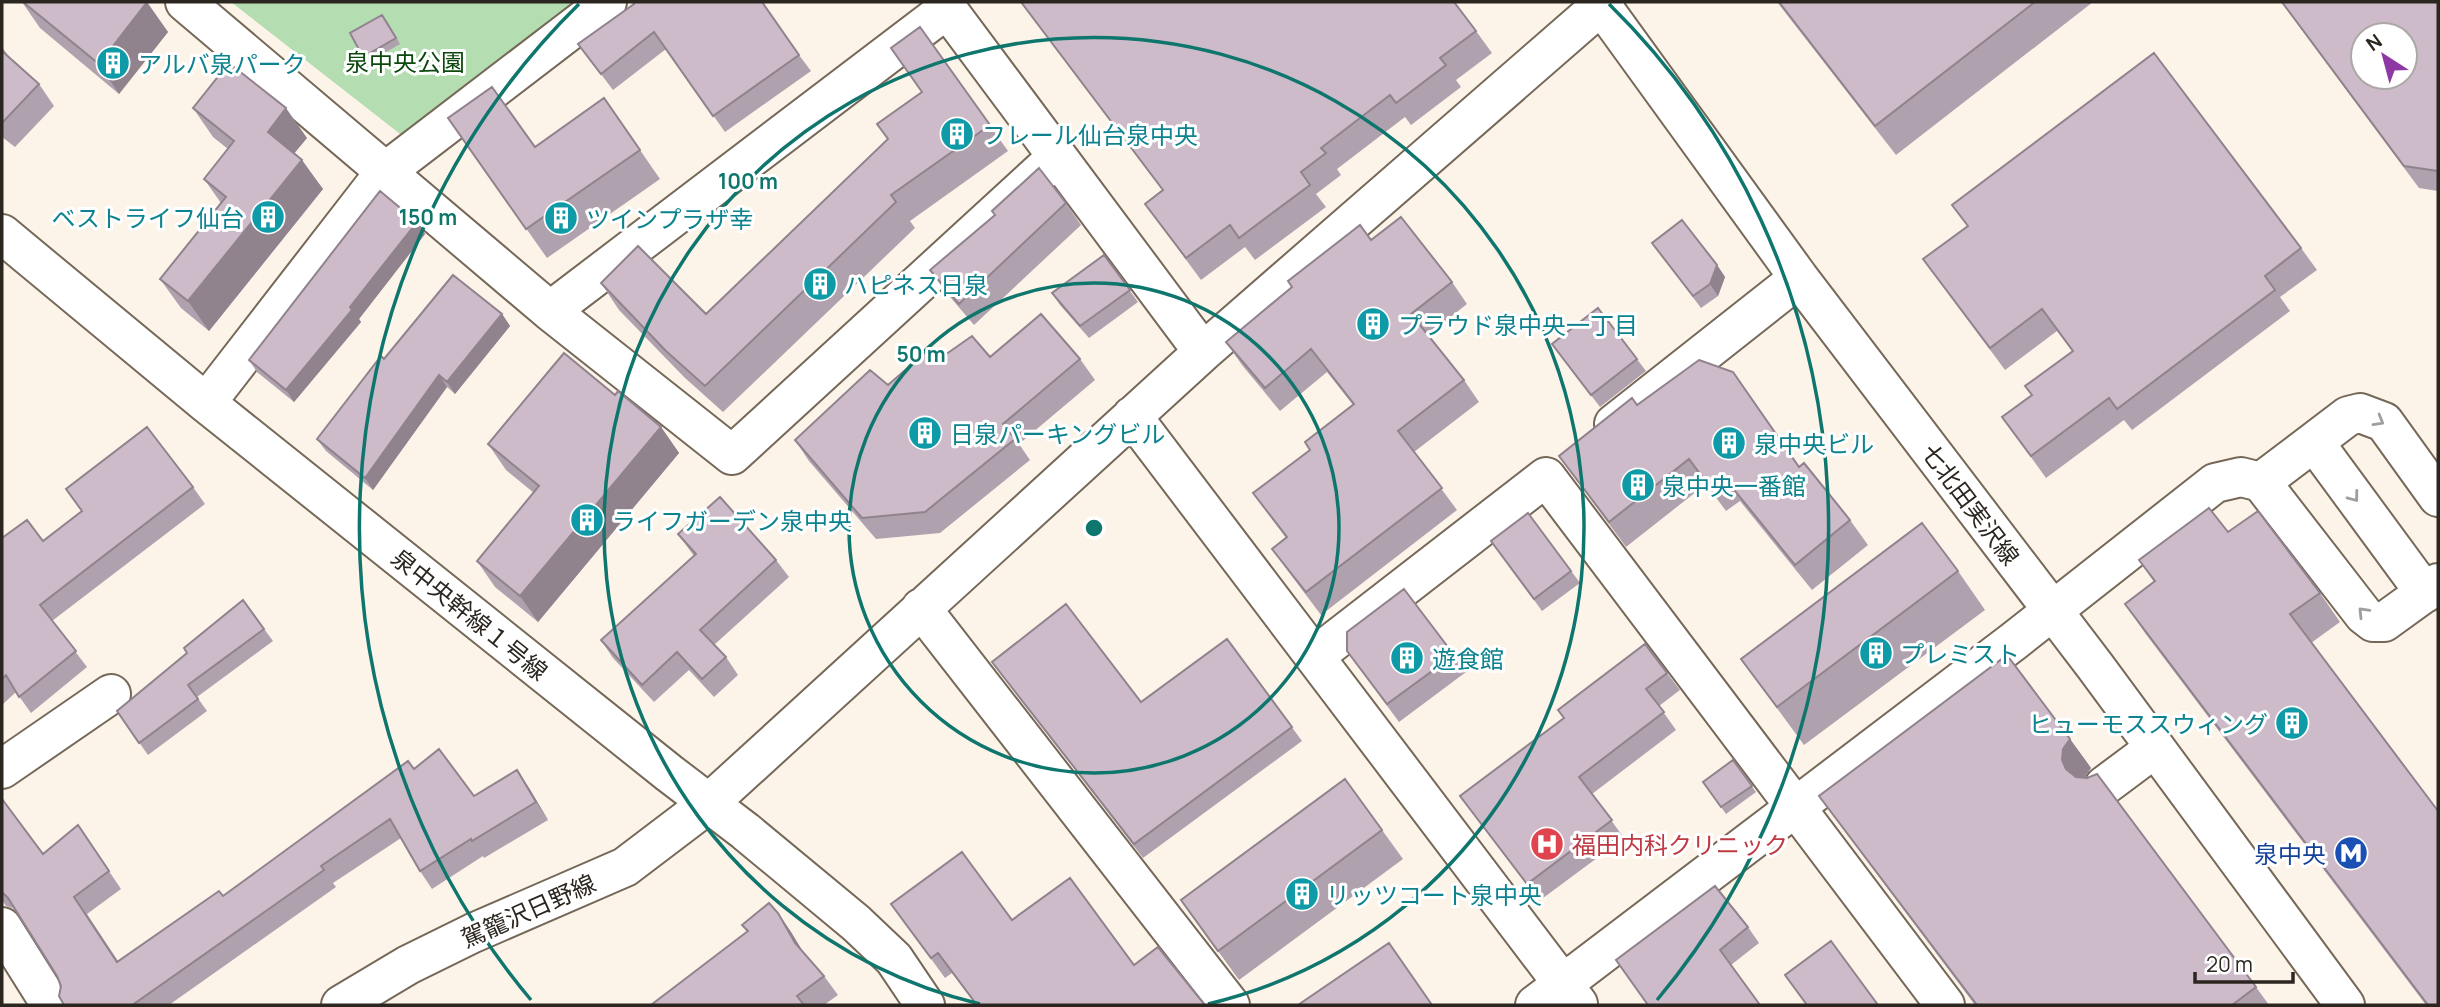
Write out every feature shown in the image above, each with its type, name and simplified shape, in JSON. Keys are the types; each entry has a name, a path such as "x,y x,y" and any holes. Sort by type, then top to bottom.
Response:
{"street":[{"path":"185,2 550,312 733,455 1058,157"},
{"path":"206,403 385,172 607,2"},
{"name":"七北田実沢線","path":"1602,2 1799,278 2053,611 2345,1005"},
{"name":"駕籠沢日野線","path":"341,1005 408,965 472,933 625,867 708,804 1203,352 1602,2"},
{"path":"550,312 944,6 1203,352"},
{"name":"泉中央幹線１号線","path":"7,248 206,403 856,923 894,960 925,1005"},
{"path":"1315,656 1799,278"},
{"path":"2261,482 2348,416 2360,413 2384,422 2438,497"},
{"path":"1132,416 1315,656 1559,998 1794,806 2053,611 2215,483 2241,477 2261,482 2364,615 2373,622 2384,622 2432,588 2314,442"},
{"path":"2089,582 2104,541 2190,469"},
{"path":"1546,477 1945,1005"},
{"path":"921,608 1230,1005"},
{"path":"2,769 111,694"},
{"path":"2104,786 2155,748"},
{"path":"2,927 51,1005"}],"green space":[{"name":"泉中央公園","path":"231,2 584,2 404,137"}],"building":[{"path":"23,2 147,2 99,64"},
{"path":"633,2 762,2 799,55 713,116 654,32 601,74 578,44 634,4"},
{"path":"1021,2 1454,2 1476,31 1440,58 1446,65 1396,103 1390,95 1321,148 1326,153 1301,172 1310,185 1239,238 1230,225 1186,258 1145,204 1163,190"},
{"path":"1779,2 2035,2 1875,126"},
{"path":"2282,2 2438,2 2438,171 2404,166"},
{"path":"382,15 396,38 363,57 350,33"},
{"path":"920,27 990,125 891,195 896,202 705,386 666,351 601,283 638,246 706,314 888,139 877,124 922,92 891,48"},
{"path":"2,51 39,84 2,123"},
{"path":"2154,53 2301,248 2265,276 2275,290 2117,409 2109,398 2031,456 2002,417 2032,395 2025,386 2073,351 2042,309 1990,348 1923,259 1968,226 1952,205"},
{"path":"229,63 286,108 268,132 302,160 188,301 160,279 226,197 204,179 234,141 193,108"},
{"name":"ツインプラザ幸","path":"492,87 535,147 604,98 640,150 526,229 448,118"},
{"path":"1039,168 1066,203 959,304 930,270 995,215 992,211"},
{"path":"380,191 417,222 350,307 352,310 286,390 249,360"},
{"path":"1401,217 1452,282 1411,314 1464,380 1398,431 1442,488 1306,592 1272,549 1287,537 1253,493 1310,450 1305,442 1354,404 1311,349 1265,388 1226,342 1292,287 1288,281 1360,225 1371,240"},
{"path":"1682,220 1717,265 1710,284 1693,296 1652,243"},
{"path":"1104,255 1130,290 1080,326 1052,293"},
{"path":"453,275 502,314 447,382 439,375 365,478 317,439 381,356 384,359"},
{"path":"1598,308 1637,359 1591,395 1552,344"},
{"name":"日泉パーキングビル","path":"1041,314 1080,359 1003,424 1015,439 925,512 862,518 795,440 870,370 888,385 926,352 935,362 972,336 990,357"},
{"path":"564,353 615,395 618,391 661,427 520,596 477,561 539,486 488,444"},
{"path":"1699,360 1733,372 1799,467 1804,463 1850,520 1795,565 1723,476 1709,486 1689,459 1609,522 1559,456 1632,398 1637,405"},
{"path":"147,427 193,487 40,605 76,651 19,697 6,675 2,679 2,538 27,520 43,541 82,511 66,489"},
{"path":"720,497 776,560 700,630 726,657 702,679 677,652 642,685 601,640 696,554 678,534"},
{"name":"ヒューモススウィング","path":"2209,508 2228,532 2258,511 2320,593 2290,614 2438,811 2438,1005 2428,1005 2125,604 2155,581 2139,560"},
{"path":"1528,513 1571,571 1534,599 1491,541"},
{"path":"1922,523 1958,571 1777,707 1741,659"},
{"name":"遊食館","path":"1404,589 1454,655 1387,704 1347,651 1347,632"},
{"path":"243,600 264,629 188,685 198,699 139,743 117,711 187,653 184,648"},
{"path":"1066,604 1141,702 1227,639 1292,727 1134,844 992,662"},
{"path":"1645,644 1667,673 1646,689 1664,712 1579,777 1612,820 1527,884 1460,796 1564,718 1558,710"},
{"path":"2007,655 2070,739 2063,749 2062,760 2066,769 2076,777 2087,778 2097,774 2256,987 2232,1005 1977,1005 1819,796"},
{"path":"439,749 474,796 517,770 536,802 420,871 390,819 321,866 324,870 135,1005 64,1005 59,996 61,986 57,976 2,892 2,799 43,854 78,825 109,871 74,897 117,962 219,891 223,896 408,761 414,769"},
{"path":"1733,760 1752,786 1721,807 1703,782"},
{"path":"1345,779 1382,830 1218,951 1181,900"},
{"path":"962,852 1012,920 1070,878 1134,965 1158,947 1205,1005 977,1005 938,953 931,958 891,904"},
{"path":"1715,886 1748,927 1720,950 1760,1005 1648,1005 1616,960"},
{"path":"769,903 795,943 824,976 797,996 804,1005 651,1005 748,931 742,925"},
{"path":"1831,941 1878,1005 1807,1005 1785,975"},
{"path":"1389,943 1432,1005 1298,1005"}],"place":[{"name":"アルバ泉パーク","path":"113,63"},
{"name":"フレール仙台泉中央","path":"957,134"},
{"name":"ベストライフ仙台","path":"268,217"},
{"name":"ツインプラザ幸","path":"561,218"},
{"name":"ハピネス日泉","path":"820,284"},
{"name":"プラウド泉中央一丁目","path":"1373,324"},
{"name":"日泉パーキングビル","path":"925,433"},
{"name":"泉中央ビル","path":"1729,443"},
{"name":"泉中央一番館","path":"1638,485"},
{"name":"ライフガーデン泉中央","path":"587,520"},
{"name":"プレミスト","path":"1876,653"},
{"name":"遊食館","path":"1407,658"},
{"name":"ヒューモススウィング","path":"2292,723"},
{"name":"福田内科クリニック","path":"1547,844"},
{"name":"泉中央","path":"2351,853"},
{"name":"リッツコート泉中央","path":"1302,894"}]}
